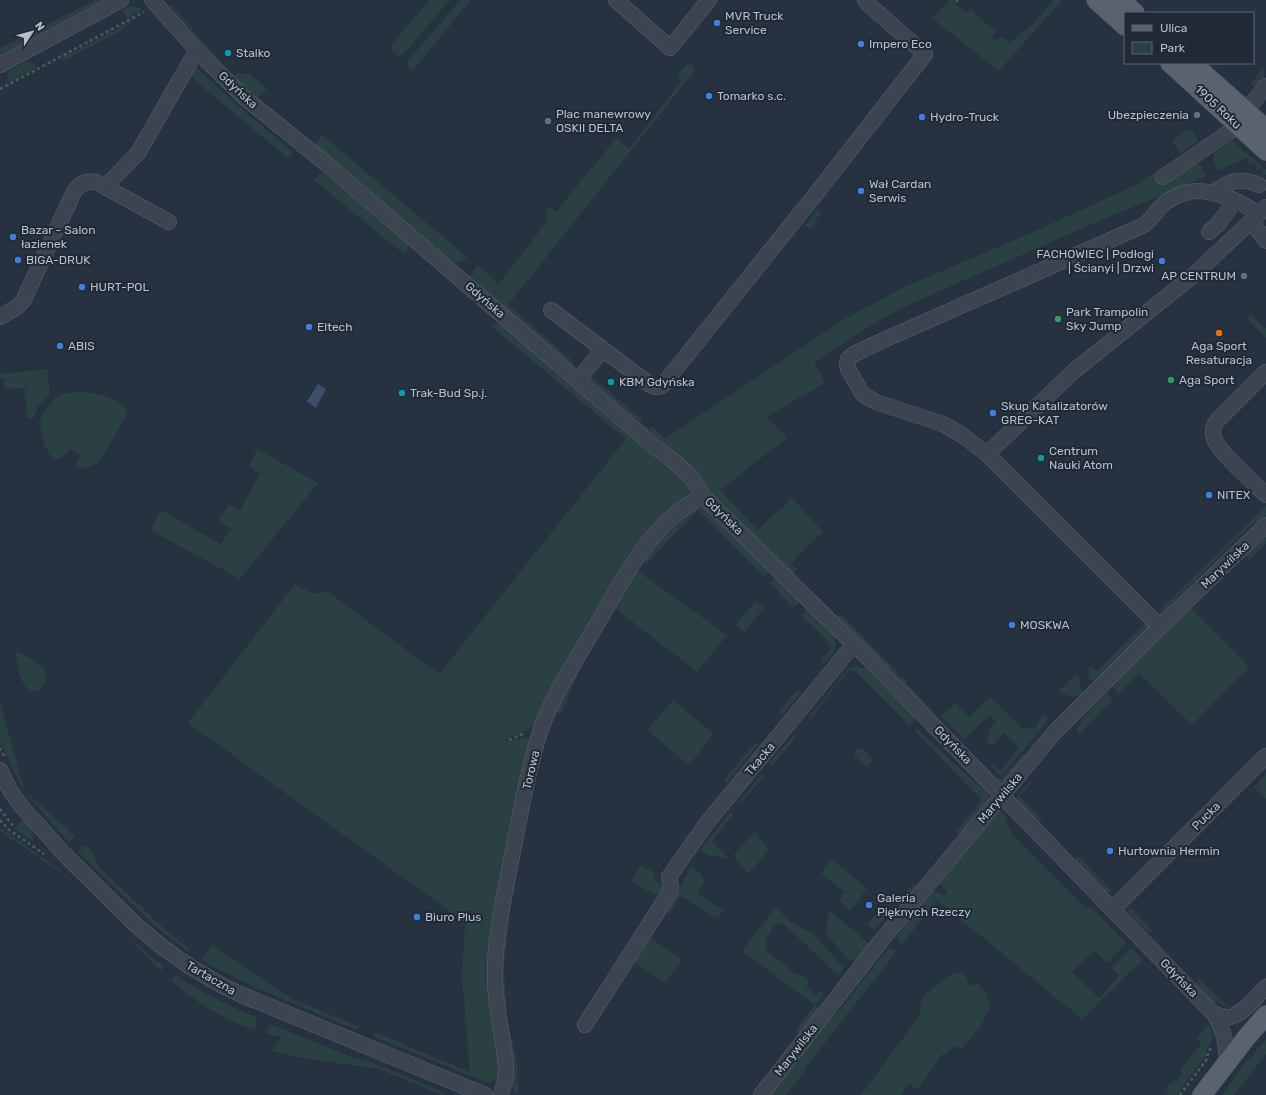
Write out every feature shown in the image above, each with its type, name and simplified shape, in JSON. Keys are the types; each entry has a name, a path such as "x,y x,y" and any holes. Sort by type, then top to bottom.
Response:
{"main road":[{"path":"1096,0 1124,25"},
{"path":"1121,0 1134,12"},
{"name":"1905 Roku","path":"1171,64 1242,119 1266,128"},
{"name":"1905 Roku","path":"1193,64 1242,119 1266,150"},
{"path":"1202,1095 1212,1086 1227,1062 1264,1018"},
{"path":"1195,1095 1212,1086"}],"street":[{"path":"0,65 122,0"},
{"path":"616,0 670,48 709,0"},
{"path":"551,310 650,384 655,387 662,386 819,190 925,54 865,0"},
{"name":"Gdyńska","path":"154,3 197,50 245,98 329,166 656,448 684,469 703,496 854,644 1214,1014 1219,1021 1224,1035 1227,1062"},
{"path":"105,187 138,153 197,50"},
{"path":"1163,177 1242,119 1266,86"},
{"path":"1212,193 1239,180 1248,181 1259,185"},
{"path":"0,317 17,307 23,301 77,187 81,184 90,181 96,182 169,222"},
{"path":"1160,627 987,454 953,429 943,424 876,402 865,396 858,388 848,370 848,359 854,354 877,342 1142,226 1150,222 1163,204 1189,192 1197,191 1221,195 1251,208 1258,215 1266,241"},
{"path":"1209,232 1218,224 1235,201"},
{"path":"987,454 1074,371 1195,274 1258,215"},
{"path":"578,380 602,349"},
{"path":"1266,372 1217,421 1212,429 1214,438 1219,448 1266,495"},
{"name":"Torowa","path":"501,1095 505,1080 506,1066 495,990 497,948 503,903 517,831 539,735 558,689 630,567 654,535 670,518 703,496"},
{"name":"Marywilska","path":"761,1095 881,942 1063,722 1266,525"},
{"name":"Tkacka","path":"585,1025 670,892 670,878 706,824 854,644"},
{"name":"Pucka","path":"1113,909 1266,756"},
{"name":"Tartaczna","path":"4,766 11,792 22,807 66,856 136,925 161,946 189,966 223,986 248,998 485,1095"},
{"path":"1214,1014 1224,1017 1235,1015 1243,1010 1266,986"}],"path":[{"path":"0,89 154,3"},
{"path":"0,748 4,766"},
{"path":"0,809 14,828"},
{"path":"1180,1095 1207,1059 1208,1052 1212,1047"}],"green space":[{"path":"96,0 104,0 0,56 0,48"},
{"path":"429,0 449,0 404,54 399,56 395,54 391,49 392,44"},
{"path":"460,0 471,0 409,75 412,68 408,67 406,63"},
{"path":"950,0 956,0 954,2 967,13 971,9 996,32 991,37 996,42 1002,37 1010,44 1019,34 1028,29 1054,0 1062,0 999,71 932,18"},
{"path":"171,4 220,61 217,60 170,6"},
{"path":"128,7 137,7 143,10 127,18 122,10"},
{"path":"133,21 122,30 63,61 62,58"},
{"path":"25,62 31,62 38,66 9,82 7,76 10,70"},
{"path":"689,62 696,69 508,305 574,362 570,365 470,277 477,265 499,284 548,220 546,205 556,212 616,138 629,149 682,80 677,75"},
{"path":"195,66 230,99 293,152 288,158 198,83 189,73"},
{"path":"1263,67 1264,78 1258,88 1251,84"},
{"path":"235,74 250,74 267,89 259,96 255,95 235,79"},
{"path":"1187,129 1193,131 1198,141 1181,153 1172,141"},
{"path":"322,135 467,257 456,263 451,261 314,145"},
{"path":"1233,141 1266,170 1266,175 1263,175 1263,169 1256,169 1255,163 1248,164 1248,157 1218,171 1213,158 1215,152"},
{"path":"1198,163 1207,176 1085,227 906,306 876,322 815,362 825,383 766,417 787,438 720,490 758,530 792,498 823,532 791,563 797,569 792,574 719,502 692,468 661,444 589,381 591,376 642,420 641,423 649,429 653,427 665,439 845,319 904,287 1029,234 1140,183 1157,171 1165,182"},
{"path":"324,173 409,244 405,255 314,180 320,174"},
{"path":"818,209 820,213 812,228 805,226"},
{"path":"1251,314 1266,329 1266,338 1247,318"},
{"path":"497,323 502,324 678,472 688,487 690,498 682,503 535,726 503,741 528,737 532,740 508,846 498,1048 499,1077 490,1084 375,1037 374,1032 470,1072 462,978 465,922 188,723 295,584 312,594 327,591 439,674 626,439 492,327"},
{"path":"47,369 50,394 38,406 34,418 27,418 25,388 5,389 4,378 0,378 0,374"},
{"path":"85,392 97,394 114,400 128,412 100,461 94,465 81,469 76,465 80,455 71,449 58,459 50,455 42,436 41,419 46,409 60,395"},
{"path":"257,449 318,483 240,579 150,530 161,510 220,544 232,529 218,521 229,505 240,511 260,473 249,466"},
{"path":"1266,506 1266,516 1252,524 1177,598 1172,607 1162,615 1158,614 1158,612"},
{"path":"695,508 705,508 771,570 764,577 698,510 647,564 643,560 655,541"},
{"path":"1264,535 1266,537 1266,544 1250,560 1244,554"},
{"path":"636,570 727,635 697,672 615,608 606,621 607,623 603,621"},
{"path":"777,576 802,600 793,608 770,583"},
{"path":"756,601 764,608 744,632 735,625"},
{"path":"809,607 838,636 834,638 836,646 834,652 824,664 820,662 832,647 801,615"},
{"path":"1191,609 1249,667 1192,725 1139,673 1119,693 1111,685 1170,626"},
{"path":"840,613 898,672 896,674 891,668 889,670 838,618"},
{"path":"1148,621 1153,626 1096,682 1089,678 1088,668 1091,666 1097,671"},
{"path":"16,651 40,665 46,673 45,682 37,691 31,690 23,683 20,677"},
{"path":"583,662 561,714 554,711"},
{"path":"867,665 917,717 909,725 856,672 849,670 810,719 808,718 848,669 855,666 863,668"},
{"path":"1078,673 1080,687 1085,692 1078,696 1072,697 1059,690"},
{"path":"902,676 907,681 906,683 934,713 931,715 900,678"},
{"path":"797,690 801,692 783,714 779,712"},
{"path":"1107,692 1113,699 1080,734 1076,731 1079,726 1090,710"},
{"path":"990,697 1023,729 1030,727 1034,729 1036,728 1042,715 1049,719 1001,777 991,766 994,764 1001,771 1019,748 1004,733 992,746 986,741 990,727 996,722 990,715 964,739 941,716 955,703 969,717"},
{"path":"673,700 714,734 689,765 647,730"},
{"path":"0,701 24,790 0,742"},
{"path":"917,729 988,794 988,802 960,836 956,832 982,800 915,731"},
{"path":"793,735 796,737 772,766 769,764"},
{"path":"755,742 758,745 727,782 724,780"},
{"path":"859,748 863,749 873,759 867,767 855,756 855,751"},
{"path":"1023,754 1026,757 1005,781 1001,782 995,780 998,777 1001,779"},
{"path":"762,774 764,776 741,803 739,802"},
{"path":"1266,774 1266,799 1254,787"},
{"path":"1030,782 1032,783 1019,796 1042,819 1038,823 1016,800 1018,795"},
{"path":"24,790 75,836 69,843 27,794"},
{"path":"996,810 1005,815 1010,830 1018,840 1086,908 1091,908 1126,943 1107,963 1094,950 1072,972 1099,998 1119,975 1111,968 1131,948 1143,960 1082,1019 937,900 901,946 898,936 931,889 944,896 947,892 938,882"},
{"path":"730,812 733,814 712,842 729,859 707,855 700,850"},
{"path":"22,821 28,824 32,832 34,842 14,829"},
{"path":"0,827 56,867 70,879 0,831"},
{"path":"755,831 769,849 749,874 733,856"},
{"path":"85,845 92,852 99,867 172,936 191,949 187,951 159,929 78,852"},
{"path":"1078,856 1112,891 1106,895 1074,861"},
{"path":"832,860 867,888 850,911 839,900 844,892 821,873"},
{"path":"641,865 656,874 653,879 665,887 663,894 653,894 631,880"},
{"path":"690,866 702,874 701,877 706,880 697,894 723,910 718,919 681,896 669,914 665,909 689,873"},
{"path":"913,884 917,887 902,906 897,903"},
{"path":"513,889 516,889 516,891 513,891 504,965 508,1022 517,1061 518,1094 514,1093 512,1087 501,985 504,940"},
{"path":"776,907 791,922 813,934 844,968 838,976 783,923 774,926 766,939 766,950 797,975 800,973 809,982 806,987 816,995 820,990 824,994 815,1005 742,951"},
{"path":"881,907 889,914 875,930 867,925"},
{"path":"1131,908 1152,930 1149,933 1130,915 1129,910"},
{"path":"829,910 864,939 870,946 857,963 852,959 850,961 826,934"},
{"path":"125,935 164,966 161,971"},
{"path":"650,937 682,960 665,983 633,962"},
{"path":"212,945 292,999 360,1027 356,1030 254,987 211,966 202,959"},
{"path":"890,948 897,951 805,1068 806,1069 786,1095 770,1095 830,1018 840,1010 884,953"},
{"path":"961,972 965,975 969,986 972,986 976,982 987,994 990,1007 984,1020 962,1050 954,1045 946,1055 942,1054 917,1090 909,1084 901,1095 861,1095 919,1016 923,997 952,974"},
{"path":"176,975 215,998 256,1017 257,1021 255,1030 243,1026 210,1010 171,980"},
{"path":"1266,977 1266,980 1236,1010 1225,1007 1218,1000 1213,1005 1196,988 1199,978 1228,1007 1241,1003"},
{"path":"815,1005 820,1010 801,1034 796,1030"},
{"path":"270,1024 349,1056 378,1065 440,1091 446,1095 379,1069 302,1058 272,1051 282,1037 266,1034"},
{"path":"1208,1025 1213,1035 1206,1051 1206,1055 1177,1095 1167,1095 1169,1091 1165,1089 1174,1080 1177,1082 1183,1073 1180,1071 1202,1042 1197,1039"},
{"path":"1266,1040 1266,1054 1234,1095 1222,1095 1244,1064"}],"water":[{"path":"318,384 326,389 316,408 306,401"}],"place":[{"name":"MVR Truck Service","path":"717,23"},
{"name":"Impero Eco","path":"861,44"},
{"name":"Stalko","path":"228,53"},
{"name":"Tomarko s.c.","path":"709,96"},
{"name":"Ubezpieczenia","path":"1197,115"},
{"name":"Hydro-Truck","path":"922,117"},
{"name":"Plac manewrowy OSKII DELTA","path":"548,121"},
{"name":"Wał Cardan Serwis","path":"861,191"},
{"name":"Bazar - Salon łazienek","path":"13,237"},
{"name":"BIGA-DRUK","path":"18,260"},
{"name":"FACHOWIEC | Podłogi | Ścianyi | Drzwi","path":"1162,261"},
{"name":"AP CENTRUM","path":"1244,276"},
{"name":"HURT-POL","path":"82,287"},
{"name":"Park Trampolin Sky Jump","path":"1058,319"},
{"name":"Eltech","path":"309,327"},
{"name":"Aga Sport Resaturacja","path":"1219,333"},
{"name":"ABIS","path":"60,346"},
{"name":"Aga Sport","path":"1171,380"},
{"name":"KBM Gdyńska","path":"611,382"},
{"name":"Trak-Bud Sp.j.","path":"402,393"},
{"name":"Skup Katalizatorów GREG-KAT","path":"993,413"},
{"name":"Centrum Nauki Atom","path":"1041,458"},
{"name":"NITEX","path":"1209,495"},
{"name":"MOSKWA","path":"1012,625"},
{"name":"Hurtownia Hermin","path":"1110,851"},
{"name":"Galeria Pięknych Rzeczy","path":"869,905"},
{"name":"Biuro Plus","path":"417,917"}]}
